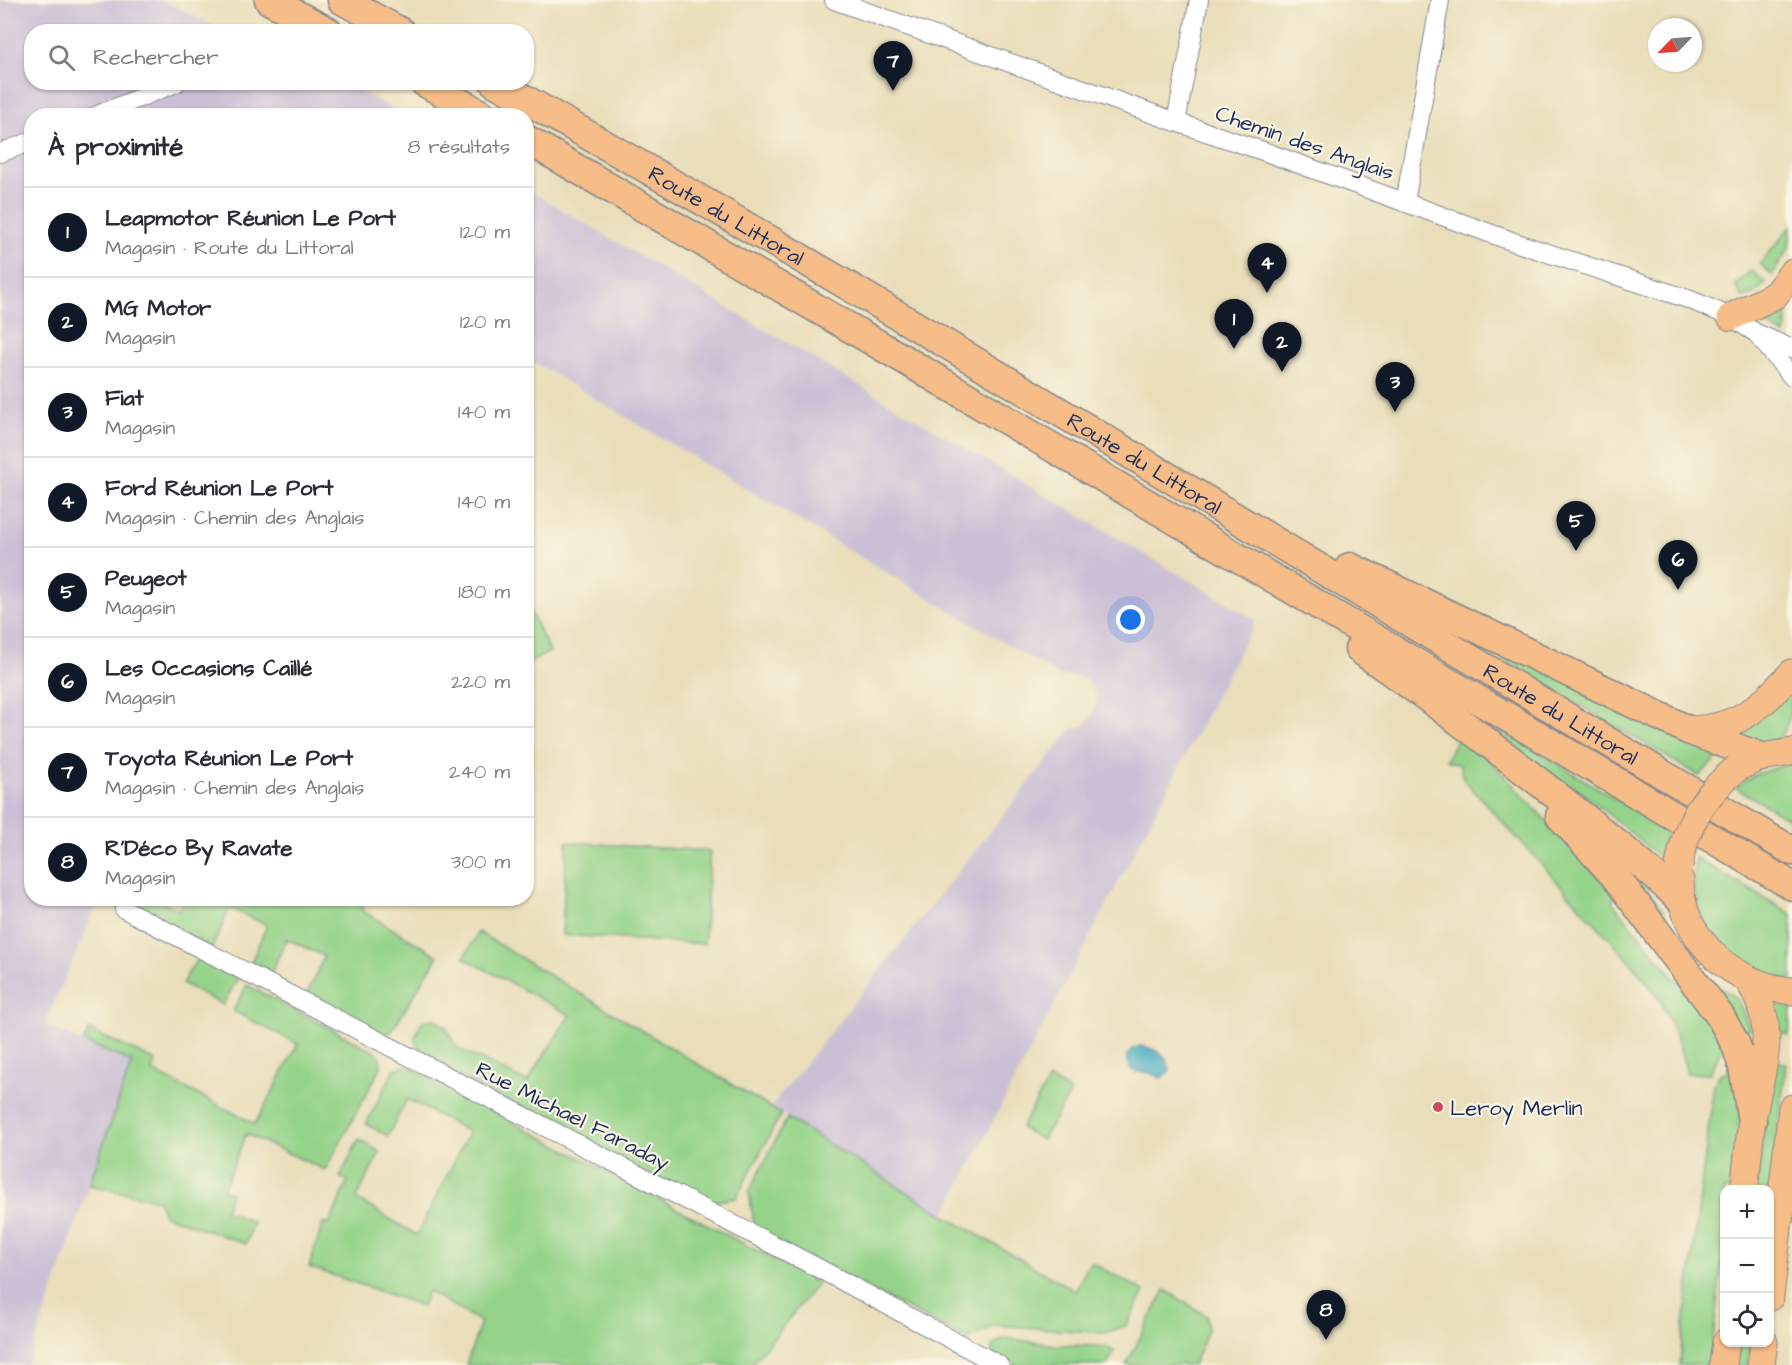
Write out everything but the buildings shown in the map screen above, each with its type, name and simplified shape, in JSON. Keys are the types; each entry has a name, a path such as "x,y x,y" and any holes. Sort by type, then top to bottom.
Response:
{"highway":[{"path":"269,0 314,24"},
{"path":"342,0 386,24"},
{"path":"438,90 470,108"},
{"name":"Route du Littoral","path":"508,90 682,189 1184,486 1502,680 1792,851"},
{"name":"Route du Littoral","path":"534,143 1792,886"},
{"path":"1184,486 1688,730 1749,762"},
{"path":"1155,508 1431,699 1589,821 1682,901"},
{"path":"1499,751 1614,875 1712,1004 1736,1045 1743,1067 1752,1121"},
{"path":"1779,1216 1792,1171"}],"main road":[{"path":"1731,317 1775,295 1792,273"},
{"path":"1688,730 1705,730 1734,722 1750,712 1792,673"},
{"path":"1791,750 1749,762 1716,786 1699,807 1688,830 1679,866 1682,901 1689,919 1705,945 1726,966 1749,981 1762,986 1792,991"},
{"path":"1745,1185 1752,1121 1764,1061 1767,1027 1763,1007 1749,981"},
{"path":"1770,1293 1792,1108"},
{"path":"1723,1365 1725,1347"},
{"path":"1761,1365 1763,1347"}],"street":[{"name":"Chemin des Anglais","path":"834,0 1263,151 1546,254 1688,299 1731,317 1756,333 1792,349"},
{"path":"1176,122 1199,0"},
{"path":"1406,203 1440,0"},
{"path":"115,108 159,90"},
{"path":"0,153 24,144"},
{"name":"Chemin des Anglais","path":"1756,333 1792,377"},
{"name":"Rue Michael Faraday","path":"124,909 818,1268 999,1365"}],"shaded area":[{"path":"0,0 161,0 211,24 24,24 24,90 359,90 391,108 24,108 24,906 97,906 44,1025 132,1062 27,1365 0,1365"},
{"path":"534,193 1256,620 944,1215 771,1107 1071,730 1086,725 1095,709 1096,693 1085,679 1073,675 1062,677 534,362"}],"green space":[{"path":"1791,226 1789,248 1772,275 1760,264"},
{"path":"1751,270 1766,283 1755,293 1743,297 1735,286"},
{"path":"1779,300 1787,314 1785,335 1747,314"},
{"path":"534,619 550,652 534,660"},
{"path":"1485,641 1722,753 1699,776 1482,647"},
{"path":"1792,681 1791,709 1781,735 1775,742 1766,746 1747,748 1740,726"},
{"path":"1467,709 1667,830 1661,858 1573,785 1567,787"},
{"path":"1459,734 1497,768 1615,895 1612,902 1705,1015 1724,1044 1710,1074 1687,1073 1677,1038 1660,999 1628,959 1463,779 1460,765 1446,760"},
{"path":"1792,764 1792,821 1736,788 1756,774"},
{"path":"567,842 710,851 704,944 562,935"},
{"path":"1607,847 1648,889 1663,909 1678,940 1706,976 1738,1000 1750,1029 1736,1036"},
{"path":"1695,858 1792,914 1792,980 1775,977 1744,963 1731,953 1708,927 1695,895"},
{"path":"138,906 171,906 179,910 181,906 363,906 361,910 438,956 391,1032 379,1034 306,996 324,956 287,939 269,977 249,967 267,925 230,908 212,948 142,912"},
{"path":"478,932 781,1114 736,1198 702,1203 425,1058 414,1040 422,1021 434,1019 445,1026 457,1048 527,1082 570,1015 464,958"},
{"path":"198,958 238,978 223,1005 182,983"},
{"path":"247,985 379,1054 381,1067 325,1170 246,1134 223,1190 231,1193 225,1211 253,1222 246,1244 164,1215 158,1200 89,1185 132,1062 84,1042 89,1030 156,1061 152,1071 255,1124 298,1044 233,1011"},
{"path":"1775,1000 1792,1001 1789,1035 1776,1032 1772,1003"},
{"path":"1772,1060 1786,1064 1772,1185 1758,1185"},
{"path":"407,1066 818,1283 751,1365 466,1365 481,1322 428,1291 422,1306 309,1267 323,1223 329,1225 348,1181 340,1177 359,1139 380,1152 356,1199 417,1235 469,1132 407,1099 388,1136 366,1124 395,1069"},
{"path":"1726,1071 1735,1074 1741,1105 1731,1185 1720,1185 1720,1277 1710,1365 1679,1365 1714,1084 1719,1075"},
{"path":"1049,1079 1071,1092 1042,1140 1021,1128"},
{"path":"787,1118 944,1215 1075,1291 1090,1262 1144,1291 1126,1326 1104,1333 995,1325 968,1340 755,1230 749,1192"},
{"path":"1165,1290 1207,1316 1208,1330 1193,1365 1126,1365"},
{"path":"1005,1338 1055,1345 1106,1346 1114,1352 1107,1365 1010,1365 992,1356 992,1346"},
{"path":"1738,1347 1751,1347 1749,1365 1736,1365"}],"water":[{"path":"1140,1046 1160,1053 1167,1061 1170,1071 1161,1078 1131,1069 1126,1057 1132,1049"}],"place":[{"name":"Toyota Réunion Le Port","path":"893,91"},
{"name":"Ford Réunion Le Port","path":"1267,293"},
{"name":"Leapmotor Réunion Le Port","path":"1234,349"},
{"name":"MG Motor","path":"1282,372"},
{"name":"Fiat","path":"1395,412"},
{"name":"Peugeot","path":"1576,551"},
{"name":"Les Occasions Caillé","path":"1678,590"},
{"name":"Leroy Merlin","path":"1438,1107"},
{"name":"R’Déco By Ravate","path":"1326,1340"}]}
